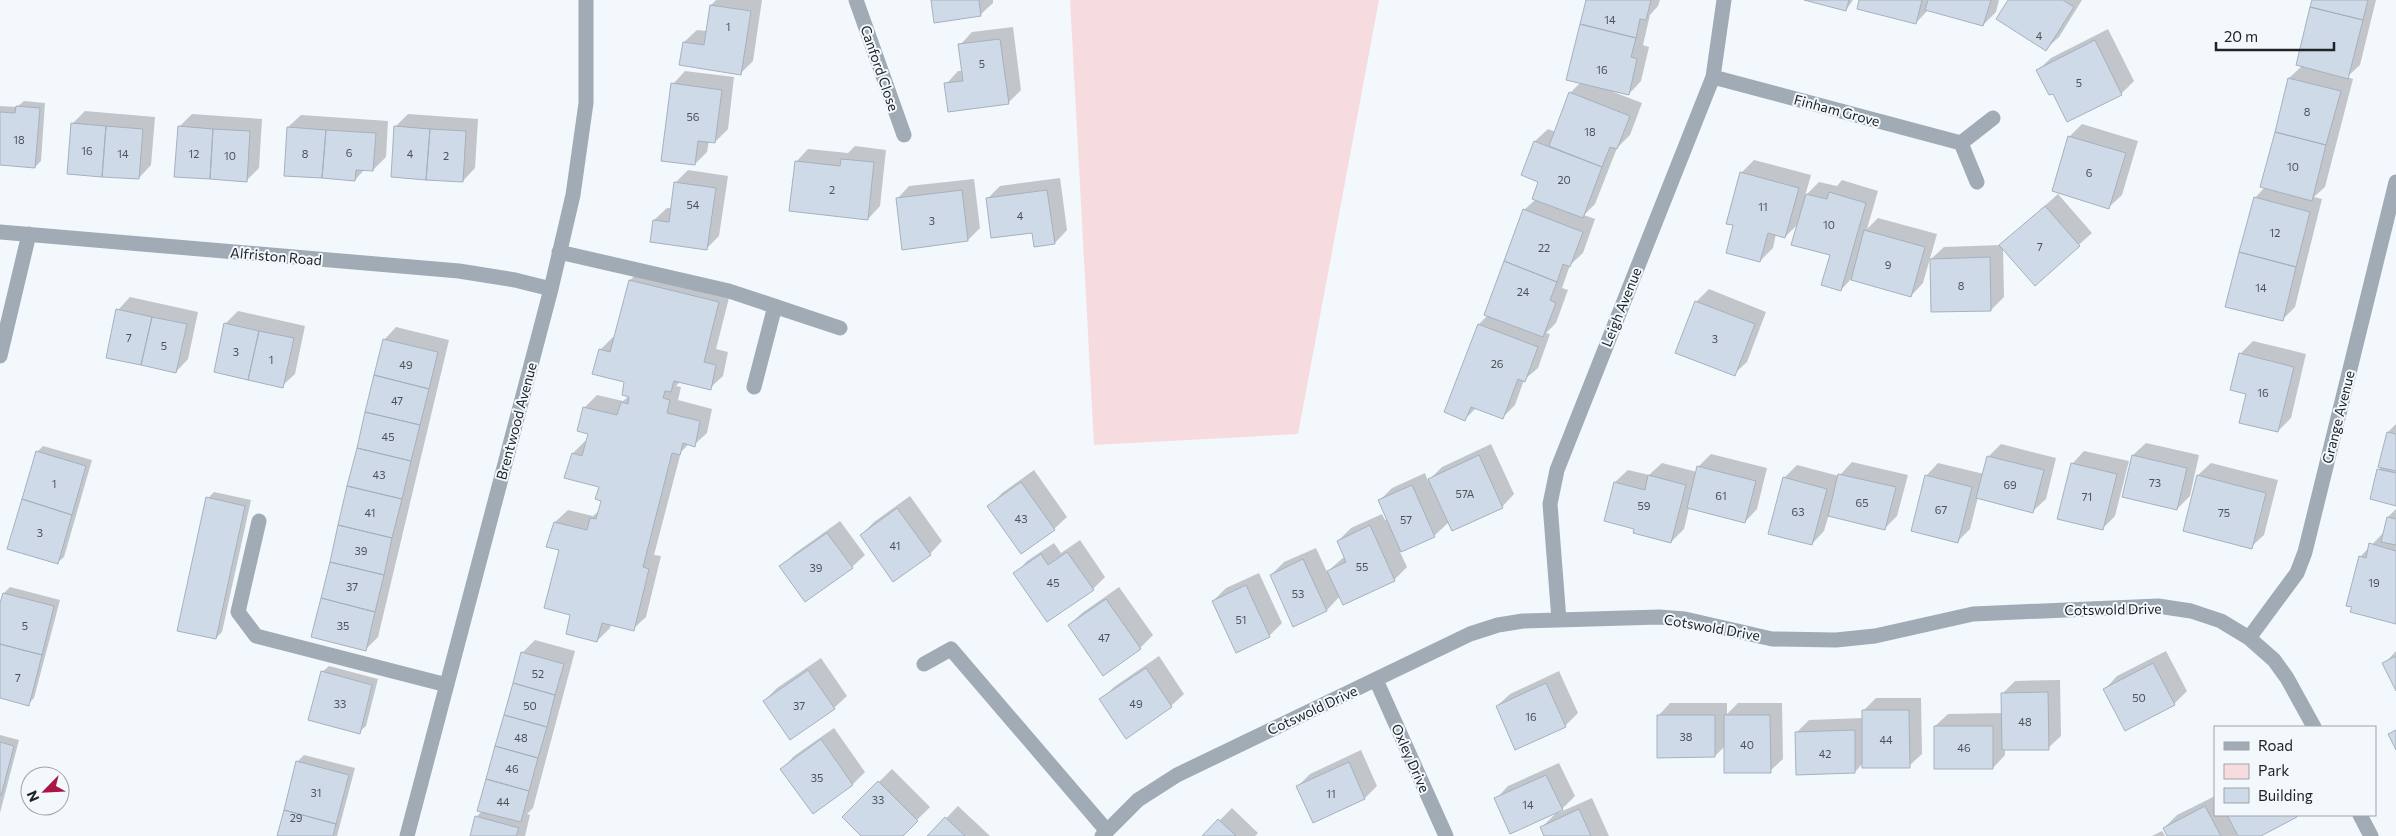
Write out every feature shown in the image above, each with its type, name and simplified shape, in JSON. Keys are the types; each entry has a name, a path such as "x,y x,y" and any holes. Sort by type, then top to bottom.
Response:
{"street":[{"name":"Brentwood Avenue","path":"407,836 551,289 572,195 586,103 586,0"},
{"name":"Canford Close","path":"856,0 904,135"},
{"name":"Leigh Avenue","path":"1559,620 1550,504 1557,470 1713,77 1724,0"},
{"name":"Finham Grove","path":"1713,77 1961,143"},
{"path":"1977,182 1961,143 1993,118"},
{"name":"Grange Avenue","path":"2249,638 2297,573 2304,552 2396,182"},
{"name":"Alfriston Road","path":"0,232 459,271 515,280 551,289"},
{"path":"0,356 29,234"},
{"path":"559,252 729,291 840,328"},
{"path":"754,386 775,306"},
{"path":"259,520 238,612 256,636 447,685"},
{"name":"Cotswold Drive","path":"924,664 951,649 1105,833 1138,800 1177,775 1470,634 1498,625 1523,621 1676,619 1772,638 1836,640 1875,636 1973,614 2158,606 2191,611 2221,621 2249,638 2278,666 2313,726"},
{"name":"Oxley Drive","path":"1376,680 1446,836"},
{"path":"2361,816 2371,836"}],"green space":[{"path":"1070,0 1379,0 1298,434 1094,445"}],"building":[{"path":"931,0 979,0 981,16 934,23"},
{"path":"1586,0 1651,0 1646,20 1640,19 1636,38 1580,24"},
{"path":"1804,0 1849,0 1846,11"},
{"path":"1859,0 1922,0 1916,24 1857,9"},
{"path":"1928,0 1991,0 1983,26 1925,10"},
{"path":"2008,0 2063,0 2074,7 2046,51 1996,19"},
{"path":"2312,0 2368,0 2363,20 2310,7"},
{"path":"710,5 751,11 741,75 679,65 683,42 704,45"},
{"path":"2310,7 2363,20 2348,79 2296,65"},
{"path":"1580,24 1636,38 1631,57 1637,59 1629,95 1566,80"},
{"path":"1000,39 1009,104 948,112 944,83 963,81 958,44"},
{"path":"2095,40 2122,95 2067,122 2053,94 2049,95 2036,70"},
{"path":"2288,78 2341,91 2326,145 2275,132"},
{"path":"671,83 722,90 715,143 698,141 695,165 661,161"},
{"path":"1569,92 1630,116 1617,149 1610,147 1602,167 1549,146"},
{"path":"16,106 40,108 35,168 0,165 0,112 15,113"},
{"path":"71,123 106,126 102,177 67,174"},
{"path":"106,126 143,129 139,179 102,177"},
{"path":"178,126 213,129 210,179 174,177"},
{"path":"394,126 430,129 426,180 391,177"},
{"path":"287,127 326,130 322,178 284,176"},
{"path":"213,129 250,131 247,182 210,179"},
{"path":"430,129 466,131 463,182 426,180"},
{"path":"326,130 376,133 373,171 356,170 355,181 322,178"},
{"path":"2275,132 2326,145 2312,201 2260,187"},
{"path":"2068,136 2126,153 2109,209 2052,191"},
{"path":"1534,141 1602,167 1583,218 1532,199 1538,182 1521,175"},
{"path":"841,159 874,162 868,220 789,211 795,161 840,166"},
{"path":"1740,172 1799,188 1785,238 1768,233 1760,262 1726,253 1733,225 1726,224"},
{"path":"674,182 716,188 707,250 650,242 653,220 669,222"},
{"path":"962,190 968,241 902,250 896,198"},
{"path":"1047,190 1055,244 1034,247 1032,233 991,238 986,198"},
{"path":"1829,192 1866,203 1841,291 1821,285 1830,255 1791,245 1806,194 1827,199"},
{"path":"2254,197 2310,212 2296,267 2239,252"},
{"path":"2045,206 2080,246 2035,286 1999,245"},
{"path":"1523,209 1583,232 1570,267 1563,264 1557,282 1504,261"},
{"path":"1864,230 1925,247 1911,297 1851,280"},
{"path":"2239,252 2296,267 2283,321 2225,307"},
{"path":"1990,257 1991,311 1931,312 1930,259"},
{"path":"1504,261 1557,282 1550,300 1556,303 1543,337 1484,315"},
{"path":"629,280 719,302 704,362 716,365 711,390 674,381 671,392 665,391 663,398 670,400 667,413 700,421 695,447 683,443 680,455 672,453 643,567 649,569 634,631 602,623 597,642 566,634 570,615 544,608 559,550 546,547 554,522 587,530 590,518 596,519 601,501 595,499 599,487 564,478 572,453 582,456 588,434 577,431 583,407 617,415 621,402 628,404 629,397 622,395 624,382 592,374 599,349 610,352"},
{"path":"1695,301 1755,324 1735,376 1675,353"},
{"path":"116,309 152,317 141,365 106,358"},
{"path":"152,317 187,324 176,373 141,365"},
{"path":"224,323 259,331 248,380 214,372"},
{"path":"1478,324 1538,347 1525,382 1518,379 1503,419 1471,407 1465,421 1444,412"},
{"path":"259,331 294,338 283,388 248,380"},
{"path":"383,339 438,352 429,389 374,375"},
{"path":"2239,353 2294,367 2278,432 2239,423 2246,394 2230,390"},
{"path":"374,375 429,389 420,425 365,412"},
{"path":"365,412 420,425 411,461 357,448"},
{"path":"2387,432 2396,434 2396,471 2378,467"},
{"path":"357,448 411,461 402,499 347,486"},
{"path":"36,451 86,466 72,515 22,499"},
{"path":"1479,455 1503,508 1452,531 1428,479"},
{"path":"2132,455 2187,468 2177,510 2122,497"},
{"path":"1987,456 2044,470 2033,513 1976,498"},
{"path":"2071,463 2117,474 2103,530 2057,519"},
{"path":"1697,466 1756,481 1745,523 1687,508"},
{"path":"2377,469 2396,473 2396,506 2370,499"},
{"path":"1838,474 1896,487 1885,530 1828,516"},
{"path":"1648,475 1686,485 1671,543 1633,533 1634,529 1604,521 1614,482 1645,490"},
{"path":"1925,475 1972,487 1958,543 1911,531"},
{"path":"2197,475 2266,493 2252,549 2183,531"},
{"path":"1783,477 1827,489 1812,545 1768,534"},
{"path":"1021,482 1055,530 1021,554 987,506"},
{"path":"1412,485 1435,537 1401,552 1378,500"},
{"path":"347,486 402,499 392,538 338,525"},
{"path":"206,497 245,506 216,639 177,631"},
{"path":"22,499 72,515 58,564 7,549"},
{"path":"897,508 931,555 893,582 860,535"},
{"path":"2387,517 2396,519 2396,545 2381,542"},
{"path":"338,525 392,538 384,575 330,562"},
{"path":"1370,525 1395,581 1343,605 1327,571 1346,562 1337,541"},
{"path":"827,533 853,568 805,602 779,566"},
{"path":"2369,543 2396,551 2396,624 2350,612 2352,607 2346,606 2359,556 2366,558"},
{"path":"1067,552 1094,590 1047,622 1013,573 1041,554 1048,565"},
{"path":"1303,559 1327,611 1293,627 1270,575"},
{"path":"330,562 384,575 375,612 321,598"},
{"path":"1246,585 1270,637 1236,653 1212,601"},
{"path":"3,593 54,606 42,655 0,644 0,603"},
{"path":"321,598 375,612 366,651 311,637"},
{"path":"1106,599 1141,649 1103,676 1068,625"},
{"path":"0,644 42,655 29,706 0,698"},
{"path":"521,652 564,664 555,695 513,683"},
{"path":"2396,656 2396,691 2382,663"},
{"path":"2153,663 2175,705 2125,731 2103,689"},
{"path":"1146,668 1172,707 1126,739 1099,699"},
{"path":"808,670 835,709 790,740 763,701"},
{"path":"321,671 372,685 360,734 308,720"},
{"path":"513,683 555,695 547,727 504,715"},
{"path":"1546,683 1566,727 1515,750 1496,706"},
{"path":"2048,692 2049,750 2002,750 2001,693"},
{"path":"1862,710 1909,710 1910,768 1862,768"},
{"path":"504,715 547,727 538,758 495,746"},
{"path":"1657,715 1715,715 1715,757 1657,758"},
{"path":"1724,715 1770,715 1771,773 1724,773"},
{"path":"1934,726 1993,726 1993,769 1934,769"},
{"path":"1855,730 1855,773 1796,775 1795,732"},
{"path":"2396,730 2396,750 2388,734"},
{"path":"821,739 853,785 813,814 780,769"},
{"path":"0,742 14,746 1,796 0,795"},
{"path":"495,746 538,758 529,791 486,779"},
{"path":"296,761 349,775 336,824 284,810"},
{"path":"1349,762 1365,799 1313,823 1296,786"},
{"path":"1546,775 1563,810 1510,834 1494,798"},
{"path":"486,779 529,791 521,822 477,811"},
{"path":"878,781 918,821 903,836 861,836 842,817"},
{"path":"2205,806 2221,836 2167,836 2163,828"},
{"path":"1579,809 1591,836 1544,836 1540,827"},
{"path":"284,810 336,824 333,836 277,836"},
{"path":"475,816 519,828 516,836 470,836"},
{"path":"2228,816 2297,817 2261,836 2238,836"},
{"path":"945,817 965,836 927,836"},
{"path":"1218,819 1236,836 1202,836"}]}
